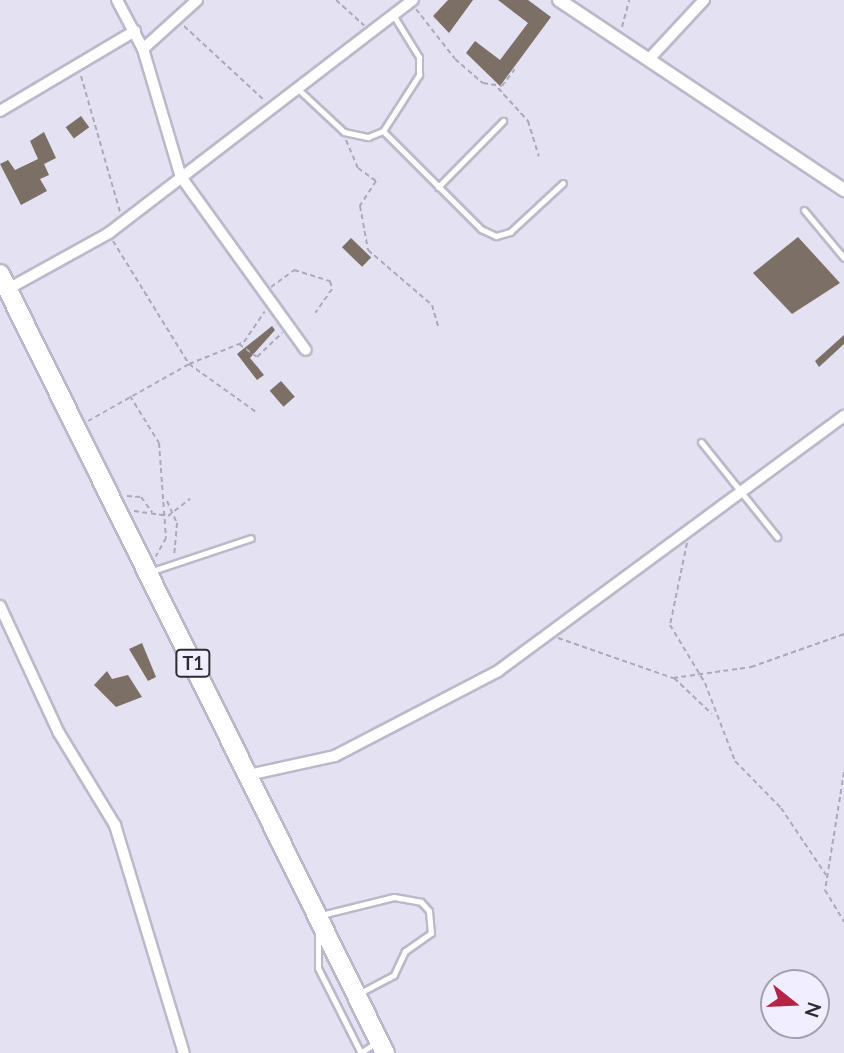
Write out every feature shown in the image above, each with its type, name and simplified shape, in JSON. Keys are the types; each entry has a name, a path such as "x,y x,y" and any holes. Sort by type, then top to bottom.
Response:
{"highway":[{"name":"T1","path":"4,282 359,994 382,1047"}],"street":[{"path":"117,0 143,49 181,177 265,298 306,350"},
{"path":"143,49 197,0"},
{"path":"559,0 650,57 844,190"},
{"path":"650,57 704,0"},
{"path":"4,282 109,233 395,18 412,2"},
{"path":"0,111 135,31"},
{"path":"248,775 335,756 385,734 552,636 746,495 844,416"},
{"path":"0,606 59,733 114,825 184,1053"}],"lane":[{"path":"298,89 344,132 368,137 383,131 412,95 419,75 419,57 395,18"},
{"path":"438,187 503,121"},
{"path":"383,131 438,187 496,236 510,232 563,183"},
{"path":"804,210 844,258"},
{"path":"701,442 777,537"},
{"path":"147,569 251,538"},
{"path":"359,994 394,975 405,951 431,933 429,911 421,902 394,897 319,916 318,968 361,1053 382,1047"}],"path":[{"path":"336,0 373,34"},
{"path":"621,39 629,0"},
{"path":"412,2 463,67 497,87 528,121 539,156"},
{"path":"177,19 273,108"},
{"path":"76,65 125,222"},
{"path":"497,87 515,69"},
{"path":"344,132 358,168 376,181 359,206 368,250 432,305 438,327"},
{"path":"109,233 188,364 256,412"},
{"path":"79,428 188,364 250,338 265,298 288,273 303,271 333,284 315,313"},
{"path":"239,343 257,356 288,327"},
{"path":"130,396 158,438 166,501 163,516 166,538 147,569"},
{"path":"109,491 141,497 152,513"},
{"path":"119,511 163,516 174,514 190,499"},
{"path":"166,501 174,514 173,563"},
{"path":"686,538 686,564 668,618 699,674 713,714 735,761 781,808 826,875"},
{"path":"673,678 751,667 844,634"},
{"path":"552,636 673,678 713,714"},
{"path":"844,772 826,875 827,900 844,922"}],"building":[{"path":"448,0 473,0 449,33 433,16"},
{"path":"498,0 528,0 551,17 500,86 466,53 475,41 500,60 528,23"},
{"path":"81,116 89,127 74,138 66,127"},
{"path":"44,132 56,158 44,164 49,175 40,179 47,191 21,205 0,164 8,160 15,170 38,159 30,141"},
{"path":"798,237 840,283 792,314 753,273"},
{"path":"351,238 371,257 362,267 342,247"},
{"path":"272,326 275,330 250,358 264,375 257,380 237,354"},
{"path":"844,335 844,344 819,367 815,361"},
{"path":"281,381 295,397 283,407 270,391"},
{"path":"142,643 156,677 148,681 129,649"},
{"path":"107,671 112,679 128,675 142,697 116,707 94,685"}]}
